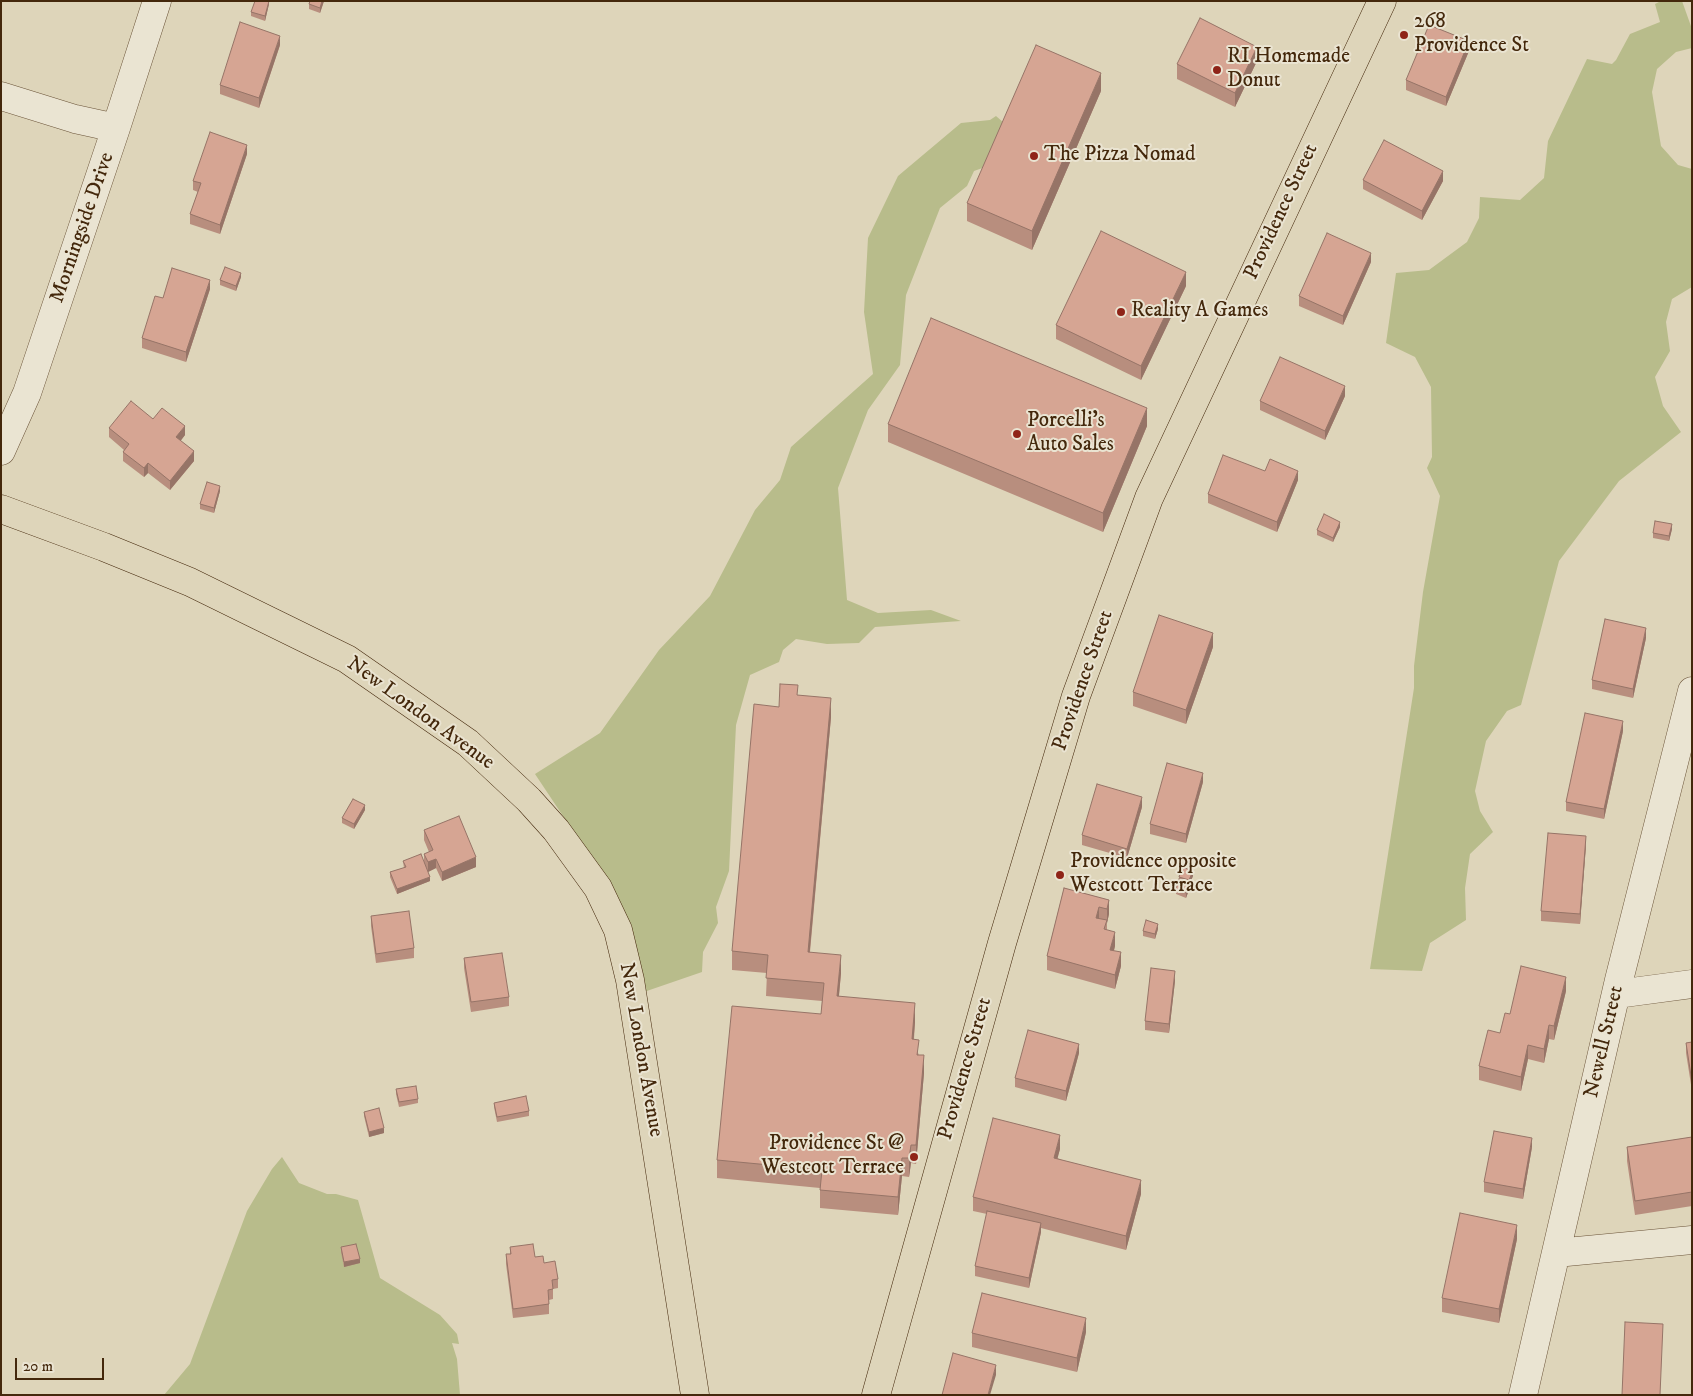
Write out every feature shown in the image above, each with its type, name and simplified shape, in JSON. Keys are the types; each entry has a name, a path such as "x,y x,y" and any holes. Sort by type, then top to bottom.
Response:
{"main road":[{"name":"Providence Street","path":"876,1395 1002,942 1076,696 1149,498 1382,1"},
{"name":"New London Avenue","path":"1,509 104,547 190,582 347,659 468,743 529,800 556,830 598,888 618,930 630,980 695,1395"}],"street":[{"name":"Morningside Drive","path":"1,451 27,393 157,1"},
{"path":"1,96 75,119 116,128"},
{"name":"Newell Street","path":"1523,1395 1619,980 1691,701"},
{"path":"1617,994 1692,984"},
{"path":"1556,1253 1692,1240"}],"green space":[{"path":"1661,1 1682,1 1692,29 1692,48 1676,52 1657,69 1652,92 1661,146 1678,165 1692,169 1692,287 1672,299 1666,322 1670,351 1655,377 1663,406 1681,432 1619,481 1559,561 1521,705 1507,711 1486,741 1475,791 1480,811 1493,832 1470,854 1465,888 1466,920 1430,943 1422,971 1370,969 1414,688 1414,666 1423,592 1440,496 1427,468 1432,457 1431,387 1415,357 1386,343 1396,273 1429,270 1467,242 1479,218 1480,197 1520,200 1544,178 1548,141 1587,59 1612,64 1630,34 1660,22 1655,4"},
{"path":"996,116 1004,123 988,166 974,171 967,186 940,208 906,295 900,365 868,410 838,488 847,600 878,613 931,610 961,621 875,627 859,643 827,644 796,639 783,650 779,662 750,675 736,725 729,871 716,907 718,923 703,952 702,972 638,994 585,853 535,774 600,733 659,650 710,596 755,510 780,480 791,447 873,374 864,312 868,238 898,176 961,123 990,120"},
{"path":"282,1157 299,1183 327,1194 336,1194 358,1200 380,1278 440,1315 457,1334 459,1344 452,1343 457,1359 460,1395 164,1395 190,1364 247,1211 272,1169"}],"building":[{"path":"255,1 269,1 265,16 251,12"},
{"path":"310,1 322,1 320,8 309,4"},
{"name":"RI Homemade Donut","path":"1200,18 1257,47 1235,93 1177,64"},
{"path":"240,22 280,36 259,98 220,85"},
{"path":"1429,25 1469,41 1446,97 1406,80"},
{"name":"The Pizza Nomad","path":"1036,45 1101,73 1032,231 967,203"},
{"path":"210,132 247,145 220,225 190,214 201,183 193,181"},
{"path":"1384,140 1443,171 1422,211 1363,180"},
{"name":"Reality A Games","path":"1101,231 1186,272 1141,366 1056,325"},
{"path":"1327,233 1371,253 1343,316 1299,296"},
{"path":"225,267 241,273 236,286 220,280"},
{"path":"172,268 210,280 186,352 142,338 155,296 163,298"},
{"name":"Porcelli's Auto Sales","path":"931,318 1147,408 1103,513 888,424"},
{"path":"1280,357 1345,386 1325,431 1260,401"},
{"path":"131,401 153,419 162,408 185,426 176,437 194,451 170,481 148,463 144,468 123,452 129,444 109,428"},
{"path":"1223,455 1265,471 1270,459 1298,471 1277,522 1208,494"},
{"path":"207,482 220,486 214,508 200,504"},
{"path":"1324,514 1340,522 1333,538 1317,530"},
{"path":"1655,521 1672,524 1669,536 1653,533"},
{"path":"1159,615 1213,633 1186,710 1133,692"},
{"path":"1605,619 1646,628 1633,689 1592,680"},
{"path":"780,684 798,685 797,695 831,698 808,952 841,955 837,996 915,1003 912,1039 919,1040 917,1055 924,1055 916,1145 911,1145 909,1158 902,1158 898,1197 820,1190 822,1170 717,1160 732,1006 821,1014 824,983 766,978 768,955 732,951 754,704 779,707"},
{"path":"1585,713 1623,721 1604,809 1566,802"},
{"path":"1167,763 1203,773 1186,834 1150,824"},
{"path":"1097,784 1142,797 1127,849 1082,835"},
{"path":"353,799 365,805 354,824 342,818"},
{"path":"459,816 476,857 442,872 436,859 428,862 424,854 433,850 424,830"},
{"path":"1548,833 1586,836 1580,914 1541,911"},
{"path":"421,854 430,877 397,889 390,872 406,867 403,861"},
{"path":"1182,867 1193,871 1189,880 1179,877"},
{"path":"1179,879 1190,882 1186,893 1176,889"},
{"path":"1064,888 1109,900 1107,909 1099,907 1096,918 1107,920 1104,929 1115,932 1110,950 1121,952 1115,975 1047,956"},
{"path":"409,911 414,948 376,954 371,916"},
{"path":"1146,920 1158,924 1155,934 1143,931"},
{"path":"502,953 509,997 471,1002 464,958"},
{"path":"1521,966 1566,977 1554,1026 1549,1025 1544,1049 1528,1045 1521,1077 1479,1066 1488,1030 1500,1033 1505,1013 1510,1014"},
{"path":"1151,968 1175,971 1169,1024 1145,1021"},
{"path":"1028,1030 1079,1044 1066,1091 1015,1078"},
{"path":"1692,1042 1692,1082 1686,1043"},
{"path":"416,1086 418,1099 399,1102 396,1089"},
{"path":"526,1096 529,1111 497,1117 494,1103"},
{"path":"379,1108 384,1128 369,1132 364,1112"},
{"path":"993,1118 1060,1135 1054,1158 1141,1180 1126,1236 973,1197"},
{"path":"1494,1131 1532,1138 1523,1189 1484,1182"},
{"path":"1692,1137 1692,1192 1635,1201 1627,1147"},
{"path":"987,1211 1041,1223 1029,1278 975,1266"},
{"path":"1460,1213 1517,1225 1499,1309 1442,1298"},
{"path":"356,1244 360,1259 344,1262 341,1247"},
{"path":"533,1244 535,1257 543,1256 544,1263 555,1261 558,1279 552,1280 553,1289 548,1290 549,1304 513,1309 506,1254 511,1254 510,1247"},
{"path":"982,1293 1086,1318 1077,1358 972,1333"},
{"path":"1625,1322 1663,1324 1660,1395 1622,1395"},
{"path":"953,1353 996,1365 988,1395 942,1395"}],"place":[{"name":"268 Providence St","path":"1404,35"},
{"name":"RI Homemade Donut","path":"1217,70"},
{"name":"The Pizza Nomad","path":"1034,156"},
{"name":"Reality A Games","path":"1121,312"},
{"name":"Porcelli's Auto Sales","path":"1017,434"},
{"name":"Providence opposite Westcott Terrace","path":"1060,875"},
{"name":"Providence St @ Westcott Terrace","path":"914,1157"}]}
